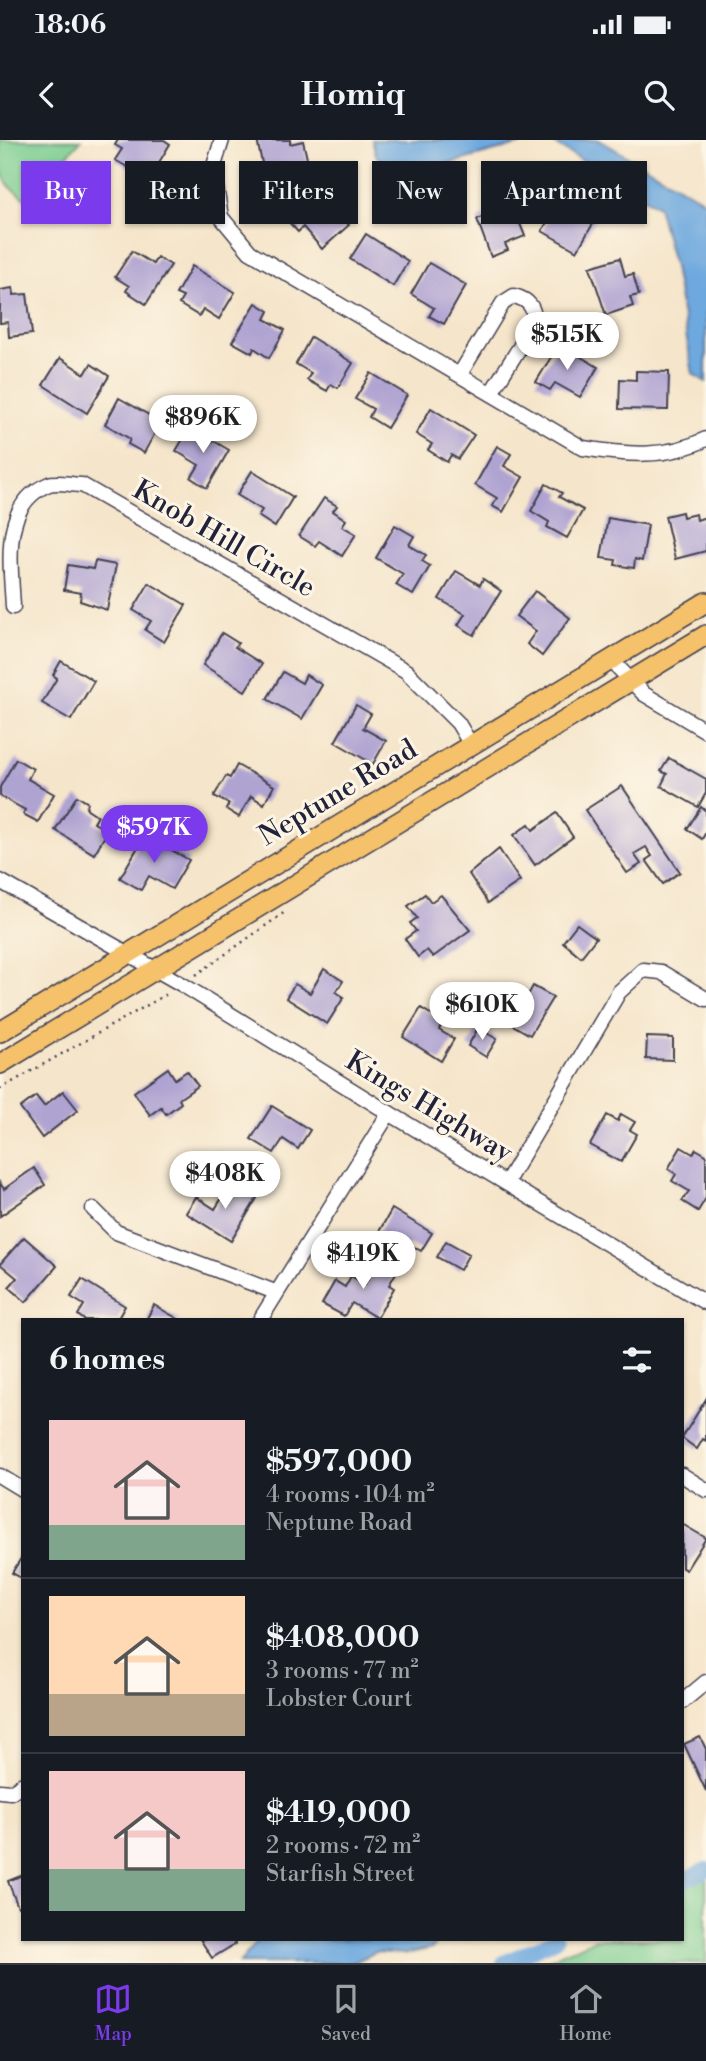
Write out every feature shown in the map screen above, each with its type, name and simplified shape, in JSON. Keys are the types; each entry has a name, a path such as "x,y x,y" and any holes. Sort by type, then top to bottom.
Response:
{"main road":[{"name":"Neptune Road","path":"0,1032 706,602"},
{"name":"Neptune Road","path":"0,1064 706,635"}],"street":[{"path":"222,140 213,169 221,217 250,252 583,448 631,456 684,450 706,439"},
{"path":"460,374 503,303 514,296 523,298 531,304 535,323 491,393"},
{"name":"Knob Hill Circle","path":"13,607 10,531 18,505 50,484 82,485 406,671 458,723 471,745"},
{"path":"611,660 644,694 706,731"},
{"name":"Kings Highway","path":"0,881 183,985 388,1113 706,1303"},
{"path":"506,1183 618,992 643,970 661,972 706,999"},
{"path":"261,1318 388,1113"},
{"path":"93,1209 116,1232 275,1292"},
{"path":"0,1476 21,1489"},
{"path":"684,1476 706,1490"},
{"path":"684,1700 706,1682"},
{"path":"0,1791 11,1792 21,1785"}],"path":[{"path":"0,1089 183,985 294,906"}],"green space":[{"path":"0,140 81,140 62,161 21,161 21,196 11,188 3,176"},
{"path":"706,1865 706,1963 540,1963 591,1941 684,1941 684,1876"}],"water":[{"path":"372,140 536,140 459,161 382,161 376,155"},
{"path":"548,140 599,140 635,161 583,161"},
{"path":"647,168 706,202 706,382 693,374 674,267 658,206 647,199"},
{"path":"257,1941 437,1941 433,1948 405,1954 376,1952 352,1963 239,1963"}],"building":[{"path":"118,140 164,140 170,144 160,161 125,161 125,166 115,160 122,149 115,145"},
{"path":"257,140 290,140 290,144 303,141 308,161 262,161"},
{"path":"481,217 481,224 520,224 525,236 505,244 508,250 491,257 477,219"},
{"path":"291,224 349,225 322,249 303,227 298,232"},
{"path":"546,224 593,224 577,251 542,231"},
{"path":"366,234 408,261 393,286 350,259"},
{"path":"132,251 153,264 157,257 171,265 146,304 126,291 129,286 115,277"},
{"path":"620,258 625,276 633,274 639,295 630,297 633,306 606,315 590,267"},
{"path":"429,263 466,285 444,324 429,316 434,308 411,294"},
{"path":"192,266 235,292 219,319 203,309 199,316 179,304 183,297 176,294"},
{"path":"13,288 14,295 27,294 32,334 9,337 8,322 0,323 0,290"},
{"path":"256,303 269,311 265,319 285,330 269,358 254,348 252,353 232,342"},
{"path":"311,337 353,363 338,388 331,384 327,391 307,380 311,373 296,364"},
{"path":"559,344 598,367 580,397 555,383 550,390 536,382"},
{"path":"60,358 85,374 91,364 109,376 87,413 43,385"},
{"path":"636,371 669,372 668,410 619,409 620,379 636,380"},
{"path":"371,373 407,395 387,428 369,417 373,409 355,399"},
{"path":"119,398 161,422 144,453 128,444 130,439 105,424"},
{"path":"431,408 474,435 458,459 451,455 447,462 428,450 432,444 416,434"},
{"path":"190,427 229,450 207,488 191,478 199,465 176,451"},
{"path":"497,446 511,454 504,466 523,477 503,512 492,506 497,498 475,485"},
{"path":"252,471 293,497 275,527 258,516 262,510 237,495"},
{"path":"546,484 562,493 559,497 583,510 567,538 547,527 549,522 531,511"},
{"path":"324,498 337,506 333,511 346,520 342,526 356,534 342,556 319,541 315,546 299,536"},
{"path":"682,512 683,517 696,514 697,520 706,517 706,551 675,559 665,516"},
{"path":"608,518 648,525 642,561 635,559 634,568 615,565 616,560 601,558"},
{"path":"395,525 414,536 409,545 426,555 422,561 430,566 413,595 396,585 403,574 376,558"},
{"path":"95,561 116,565 107,610 80,601 81,593 64,590 68,565 93,569"},
{"path":"456,571 480,585 483,579 501,591 474,635 458,625 465,614 439,599"},
{"path":"149,583 186,605 164,642 145,630 151,621 133,610"},
{"path":"535,591 570,618 542,656 527,644 536,631 516,616"},
{"path":"222,633 238,643 235,647 262,664 245,691 203,665"},
{"path":"61,661 94,681 71,720 42,703 57,678 53,675"},
{"path":"283,672 302,683 306,675 322,685 302,719 267,699"},
{"path":"356,705 371,714 363,728 386,741 373,764 335,742"},
{"path":"669,758 706,779 706,793 698,807 661,786 667,774 661,771"},
{"path":"16,759 33,769 28,779 54,794 38,822 23,814 25,810 0,796 0,787"},
{"path":"237,765 274,786 264,804 251,796 239,817 226,809 229,804 214,796 226,776 230,778"},
{"path":"622,786 680,872 663,884 646,860 652,856 646,847 634,854 641,864 627,873 585,810"},
{"path":"77,796 88,803 86,808 98,816 94,823 108,831 94,854 55,830"},
{"path":"701,807 706,811 706,832 702,839 687,829"},
{"path":"557,813 573,837 535,865 514,835 529,824 533,830"},
{"path":"145,835 189,860 172,889 149,876 141,890 120,878"},
{"path":"499,849 520,881 488,903 469,874"},
{"path":"425,894 431,902 441,895 470,930 433,957 427,950 418,957 405,939 416,931 410,923 417,918 408,906"},
{"path":"577,924 596,938 581,957 563,942"},
{"path":"324,969 343,981 336,992 344,997 327,1024 286,998 295,984 310,993"},
{"path":"533,986 553,997 530,1035 502,1019 518,991 527,997"},
{"path":"421,1008 443,1022 439,1030 454,1039 441,1061 403,1037"},
{"path":"478,1028 497,1039 486,1057 468,1046"},
{"path":"647,1037 673,1038 673,1060 646,1059"},
{"path":"168,1068 175,1079 187,1071 198,1086 179,1099 181,1103 166,1114 161,1107 150,1115 134,1092"},
{"path":"63,1091 78,1110 42,1138 20,1108 36,1096 44,1106"},
{"path":"272,1106 310,1130 298,1149 283,1139 274,1153 251,1139"},
{"path":"621,1114 635,1122 630,1130 637,1134 621,1162 590,1145 607,1115 618,1121"},
{"path":"681,1147 693,1154 696,1149 706,1155 706,1198 698,1211 682,1201 689,1191 672,1181 676,1174 668,1169"},
{"path":"34,1168 45,1185 0,1216 0,1183 4,1189"},
{"path":"232,1182 257,1198 231,1241 186,1213 196,1197 215,1209"},
{"path":"392,1209 432,1233 421,1251 409,1244 401,1258 373,1242"},
{"path":"24,1237 57,1266 26,1302 9,1287 17,1278 0,1264"},
{"path":"446,1241 469,1254 460,1270 437,1257"},
{"path":"373,1257 397,1271 389,1285 394,1288 377,1318 352,1303 344,1316 322,1304 335,1281 345,1287 351,1276 365,1284 369,1277 363,1273"},
{"path":"82,1279 125,1306 118,1318 82,1318 78,1315 84,1305 71,1297"},
{"path":"154,1305 177,1318 147,1318"},
{"path":"706,1399 706,1441 703,1439 697,1449 684,1439 684,1435"},
{"path":"684,1525 706,1538 686,1570 684,1569"},
{"path":"21,1558 21,1578 12,1573"},
{"path":"700,1737 706,1749 706,1791 684,1744"},
{"path":"21,1876 21,1906 18,1907 8,1881"},
{"path":"201,1941 233,1941 235,1944 212,1958"}],"waterway":[{"path":"684,1880 706,1870"},
{"path":"504,1963 552,1941"}]}
